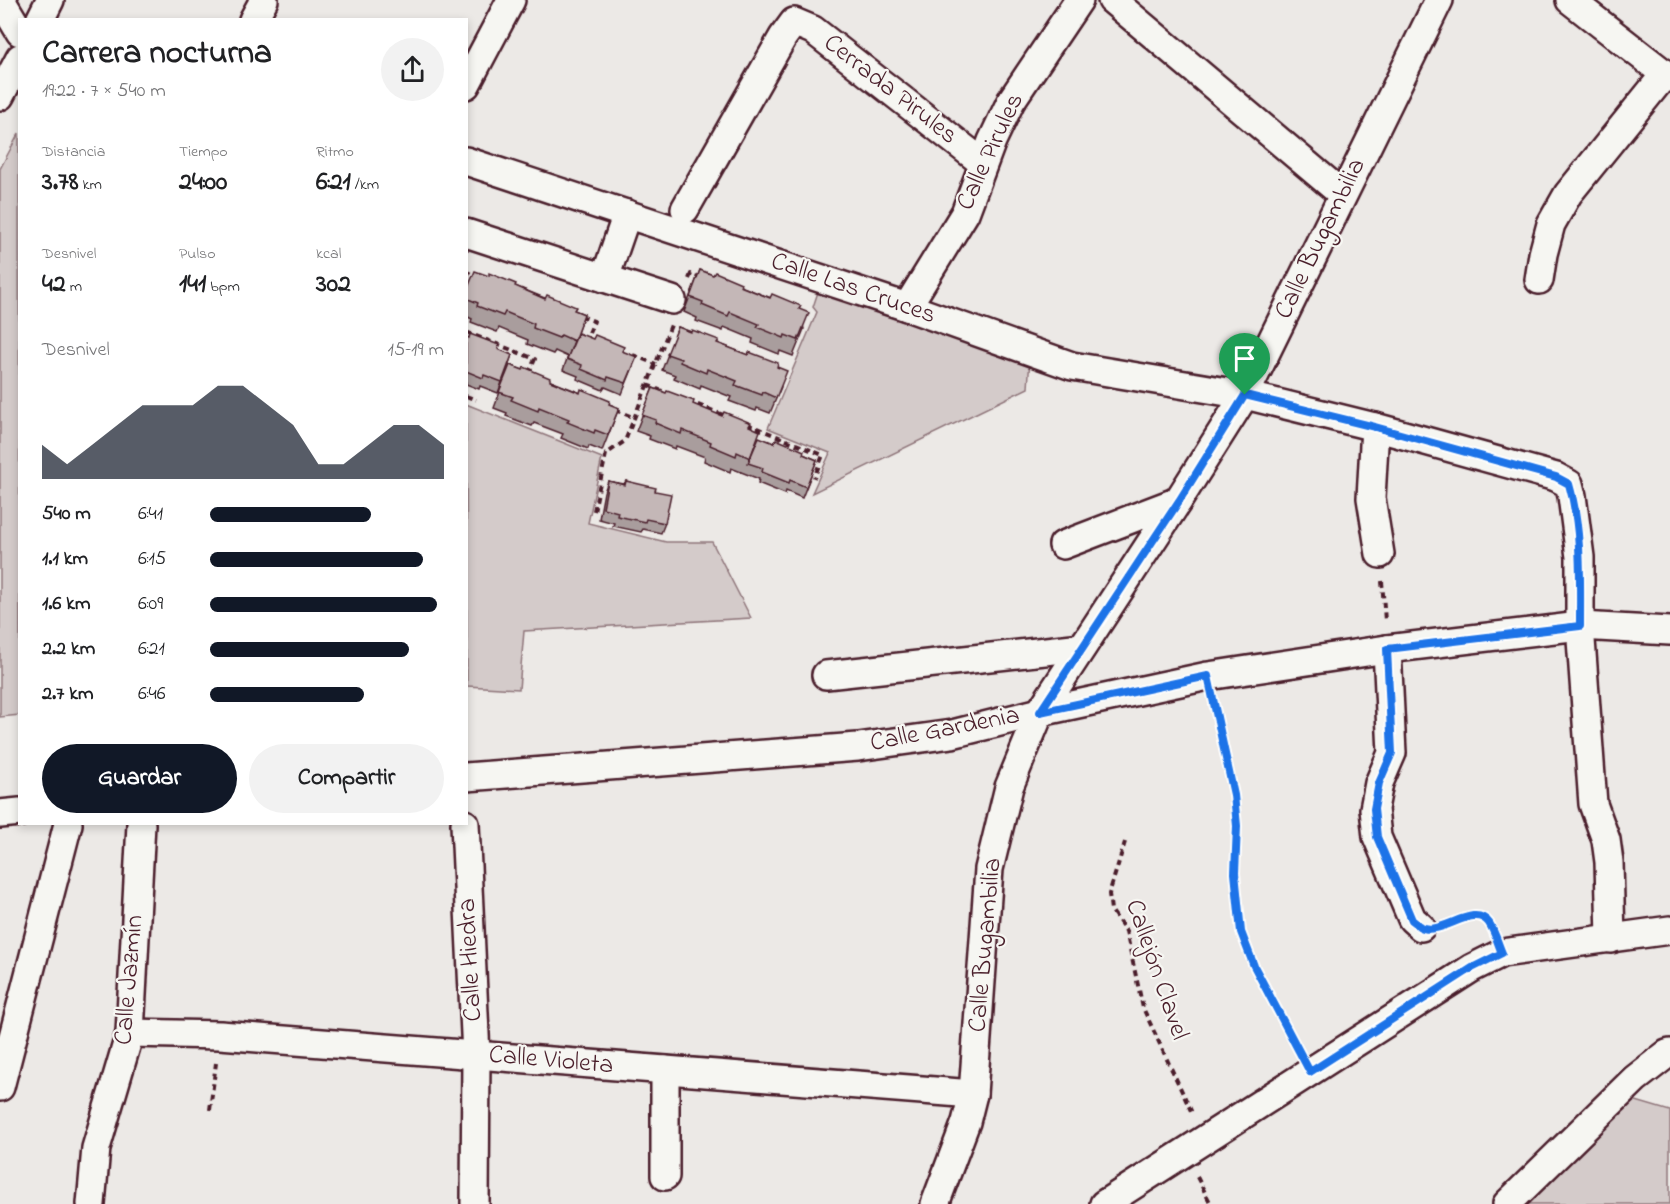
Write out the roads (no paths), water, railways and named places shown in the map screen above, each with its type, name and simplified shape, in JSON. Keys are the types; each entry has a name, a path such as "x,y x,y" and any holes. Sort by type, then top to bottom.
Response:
{"street":[{"path":"1,0 18,29"},
{"path":"41,18 50,0"},
{"path":"254,18 264,0"},
{"path":"468,81 511,0"},
{"name":"Calle Pirules","path":"907,307 964,213 992,141 1011,101 1079,0"},
{"path":"1112,0 1342,194"},
{"name":"Calle Bugambilia","path":"935,1204 966,1122 973,1094 989,869 1009,786 1040,712 1179,501 1245,395 1439,0"},
{"path":"1539,280 1551,224 1568,194 1667,76 1570,0"},
{"name":"Cerrada Pirules","path":"685,209 783,37 795,22 813,30 983,163"},
{"path":"0,96 18,61"},
{"name":"Calle Las Cruces","path":"468,162 907,307 1072,366 1245,395 1375,427 1556,477 1569,484 1572,496 1580,557 1580,626"},
{"path":"605,278 627,214"},
{"path":"468,234 605,278 674,309"},
{"path":"1375,427 1371,498 1380,554"},
{"path":"1063,545 1179,501"},
{"path":"1580,626 1593,804 1606,840 1609,862 1611,939"},
{"name":"Calle Gardenia","path":"468,777 858,747 952,734 1040,712 1208,676 1387,649 1580,626 1670,631"},
{"path":"826,675 1082,647"},
{"path":"1387,649 1392,753 1377,792 1374,809 1377,837 1412,920 1421,927"},
{"path":"0,814 18,812"},
{"path":"0,1087 7,1029 68,825"},
{"name":"Calle Jazmín","path":"91,1204 96,1148 130,1033 141,825"},
{"name":"Calle Hiedra","path":"465,825 476,1055 474,1204"},
{"path":"1104,1204 1472,968 1502,953 1670,930"},
{"name":"Calle Violeta","path":"130,1033 220,1035 973,1094"},
{"path":"1507,1204 1635,1079 1670,1053"},
{"path":"665,1070 665,1176"}]}
